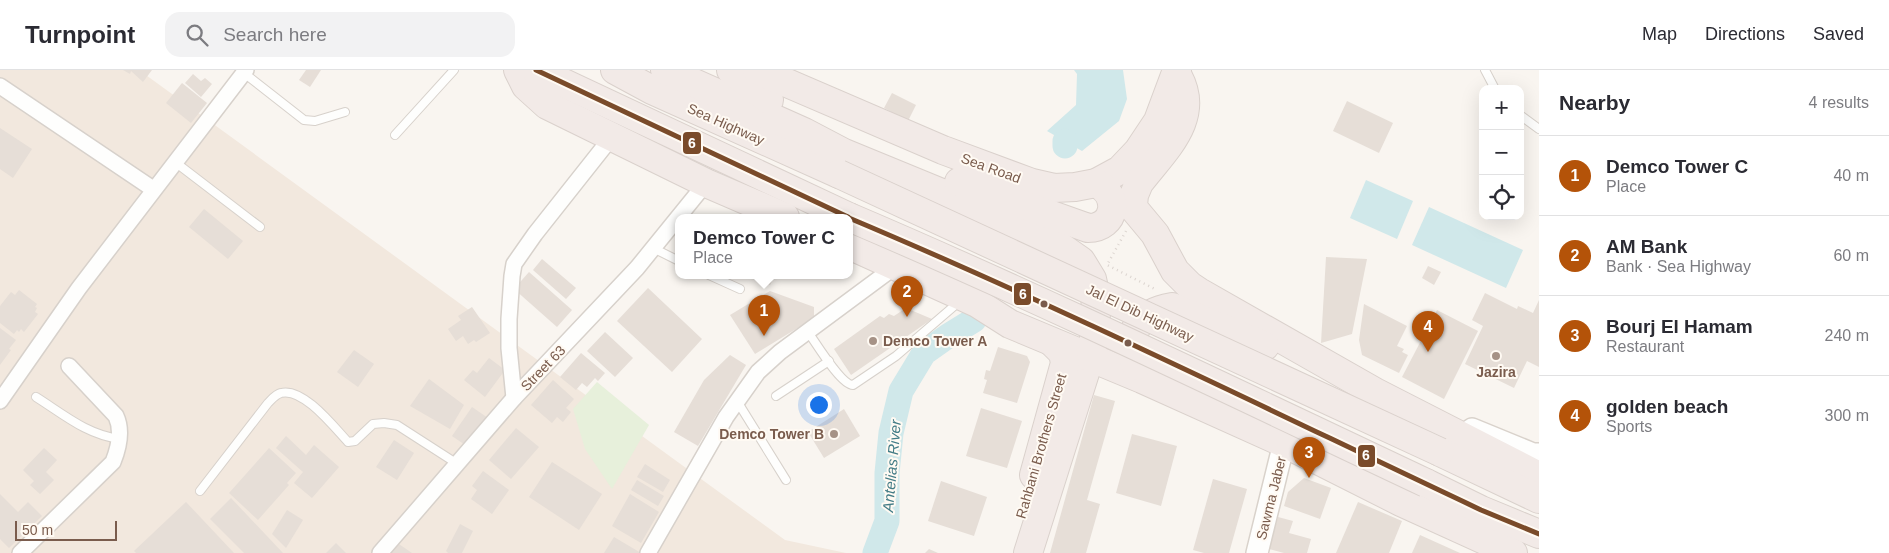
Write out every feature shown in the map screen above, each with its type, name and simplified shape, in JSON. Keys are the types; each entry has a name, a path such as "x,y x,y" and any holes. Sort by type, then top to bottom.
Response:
{"highway":[{"path":"518,70 526,86 547,105 706,183 778,214"},
{"path":"536,70 843,214"},
{"name":"Sea Highway","path":"615,70 652,90 841,164"},
{"path":"665,70 804,132"},
{"path":"731,70 767,98 841,164 995,216 1063,258 1072,269 1076,279 1078,293 1076,307 1068,320 1056,326 1043,326 1027,322 970,300 853,247"},
{"name":"Sea Road","path":"757,70 943,150 1032,183 1061,188 1075,188 1096,183 1120,170 1138,151 1158,121 1177,72"},
{"path":"1177,72 1185,91 1184,120 1176,134 1136,188 1133,200 1135,210 1155,234 1175,271 1190,286 1375,392 1539,476"},
{"path":"841,164 909,164 1088,228 1104,223 1110,216 1112,208 1112,200 1109,193 1104,187 1096,183"},
{"name":"Jal El Dib Highway","path":"841,164 1539,499"},
{"name":"Rahbani Brothers Street","path":"995,216 1061,247 1081,261 1092,279 1095,293 1095,333 1090,357 1028,553"},
{"path":"853,219 1076,318 1481,510 1528,530 1539,548"},
{"path":"970,300 1010,324 1142,379 1284,443 1401,502 1513,553"},
{"path":"1142,379 1132,357 1131,345 1134,333 1140,322 1149,313 1172,306 1375,392"},
{"name":"Rahbani Brothers Street","path":"1009,553 1064,370 1065,358 1063,353 1053,343"},
{"path":"1401,502 1432,503 1463,510 1481,510"}],"street":[{"path":"0,401 79,288 245,71"},
{"path":"0,86 153,189"},
{"path":"514,398 509,348 509,319 514,264 534,234 612,138"},
{"name":"Street 63","path":"680,214 706,183"},
{"name":"Street 63","path":"380,553 456,463 607,299 675,220"},
{"path":"648,553 736,401 758,372 896,266"},
{"path":"20,553 113,462 120,439 120,425 116,416 69,366"},
{"path":"1375,392 1532,454 1539,454"},
{"name":"Sawma Jaber","path":"1257,553 1284,443"}],"lane":[{"path":"395,136 454,70"},
{"path":"1485,70 1493,85"},
{"path":"245,71 304,120 315,121 345,112"},
{"path":"1524,118 1539,129"},
{"path":"175,162 260,227"},
{"path":"652,248 675,259"},
{"path":"717,279 740,289"},
{"path":"808,332 828,361 846,384 850,386 857,384 970,300"},
{"path":"776,396 828,361"},
{"path":"200,491 268,403 279,393 290,392 305,398 348,442 356,441 373,424 384,422 397,425 456,463"},
{"path":"36,397 92,432 120,439"},
{"path":"736,401 786,480"}],"path":[{"path":"1128,229 1107,265 1133,278"}],"shaded area":[{"path":"0,70 139,70 785,540 846,553 0,553"}],"green space":[{"path":"597,382 649,425 612,489 585,449 573,409"}],"water":[{"path":"1074,70 1123,70 1127,99 1119,121 1082,151 1047,131 1076,105 1077,74"},
{"path":"1366,180 1413,201 1397,239 1350,218"},
{"path":"1429,207 1523,250 1506,288 1412,245"}],"building":[{"path":"123,70 152,70 143,82 131,71 130,74"},
{"path":"306,70 321,70 310,87 299,80"},
{"path":"193,74 201,81 205,78 212,84 201,97 185,83"},
{"path":"182,83 207,103 191,123 166,103"},
{"path":"892,93 916,105 908,121 884,108"},
{"path":"1347,101 1393,123 1379,153 1333,131"},
{"path":"0,128 32,149 13,178 0,169"},
{"path":"204,209 243,241 228,259 189,227"},
{"path":"1326,257 1367,259 1352,334 1321,343"},
{"path":"542,259 576,288 566,299 533,270"},
{"path":"1428,266 1441,272 1434,285 1422,278"},
{"path":"529,272 572,310 557,327 514,289"},
{"path":"757,279 773,279 770,285"},
{"path":"648,288 702,339 672,372 617,321"},
{"path":"19,290 37,304 35,312 38,314 24,332 21,329 19,332 17,330 14,334 0,323 0,306 11,292 15,295"},
{"path":"770,291 814,307 814,318 755,354 730,315"},
{"path":"1485,293 1517,309 1518,306 1533,313 1539,300 1539,367 1527,361 1514,388 1465,364 1483,326 1472,320"},
{"path":"1364,304 1407,326 1397,346 1404,349 1402,352 1408,355 1399,373 1362,355 1359,340"},
{"path":"472,307 490,333 476,342 474,340 468,344 463,336 456,341 448,329 461,320 458,316"},
{"name":"Demco Tower A","path":"906,308 932,319 851,375 834,349 880,316 884,318 889,314 894,316"},
{"path":"1437,310 1478,331 1444,399 1402,377"},
{"path":"0,328 16,340 0,365"},
{"path":"605,332 633,358 615,377 587,351"},
{"path":"998,347 1027,356 1030,362 1017,403 983,393 987,380 984,379 986,370 990,371"},
{"path":"354,350 374,364 358,387 337,372"},
{"path":"581,353 605,373 598,381 595,378 587,387 582,383 576,390 560,377"},
{"path":"730,355 746,365 698,446 674,432 704,380"},
{"path":"489,358 505,370 485,397 464,380 473,370 477,373"},
{"path":"429,379 464,405 450,429 410,406"},
{"path":"553,380 574,399 566,408 571,412 563,422 557,417 552,423 531,405"},
{"path":"1094,395 1115,401 1087,500 1100,504 1086,553 1050,553"},
{"path":"472,407 488,418 468,447 452,436"},
{"path":"981,408 1022,421 1007,468 966,456"},
{"name":"Demco Tower B","path":"844,409 860,436 824,458 808,432"},
{"path":"516,428 539,447 511,479 489,460"},
{"path":"1132,434 1177,446 1161,506 1116,493"},
{"path":"286,436 306,455 314,445 339,467 312,498 294,483 303,472 276,448"},
{"path":"394,440 414,453 397,480 376,467"},
{"path":"44,448 57,460 46,472 54,480 40,494 30,485 34,481 23,470"},
{"path":"269,448 296,473 287,483 289,485 258,520 229,493"},
{"path":"552,462 602,494 579,530 529,497"},
{"path":"645,464 670,480 663,492 637,477"},
{"path":"483,471 509,490 492,514 471,499 477,490 472,486"},
{"path":"1304,478 1331,488 1320,519 1284,506 1288,492"},
{"path":"1213,479 1247,489 1229,553 1204,553 1193,550"},
{"path":"637,480 664,496 658,506 631,490"},
{"path":"941,481 987,497 974,536 928,521"},
{"path":"0,494 18,512 28,502 42,516 9,548 0,539"},
{"path":"630,494 659,512 641,543 612,526"},
{"path":"231,498 283,553 244,553 210,519"},
{"path":"186,502 234,553 136,553 134,551"},
{"path":"1358,502 1402,521 1389,553 1336,553"},
{"path":"287,510 303,520 286,548 272,534"},
{"path":"1278,517 1293,521 1289,533 1311,539 1307,553 1284,553 1269,549"},
{"path":"460,524 473,531 462,553 448,553 446,551"},
{"path":"1420,535 1460,553 1412,553"},
{"path":"614,537 641,553 604,553"},
{"path":"396,542 412,553 388,553"},
{"path":"336,543 346,553 326,553"},
{"path":"929,549 938,553 925,553"}],"waterway":[{"name":"Antelias River","path":"1065,141 1065,146"},
{"name":"Antelias River","path":"875,553 887,521 887,473 891,433 901,391 924,353 974,320"}],"transit line":[{"name":"6","path":"536,70 842,214"},
{"name":"6","path":"853,220 1088,324 1481,510 1539,534"}],"place":[{"name":"AM Bank","path":"907,317"},
{"name":"Demco Tower C","path":"764,336"},
{"name":"Demco Tower A","path":"873,341"},
{"name":"golden beach","path":"1428,352"},
{"name":"Jazira","path":"1496,356"},
{"name":"Demco Tower B","path":"834,434"},
{"name":"Bourj El Hamam","path":"1309,478"}]}
